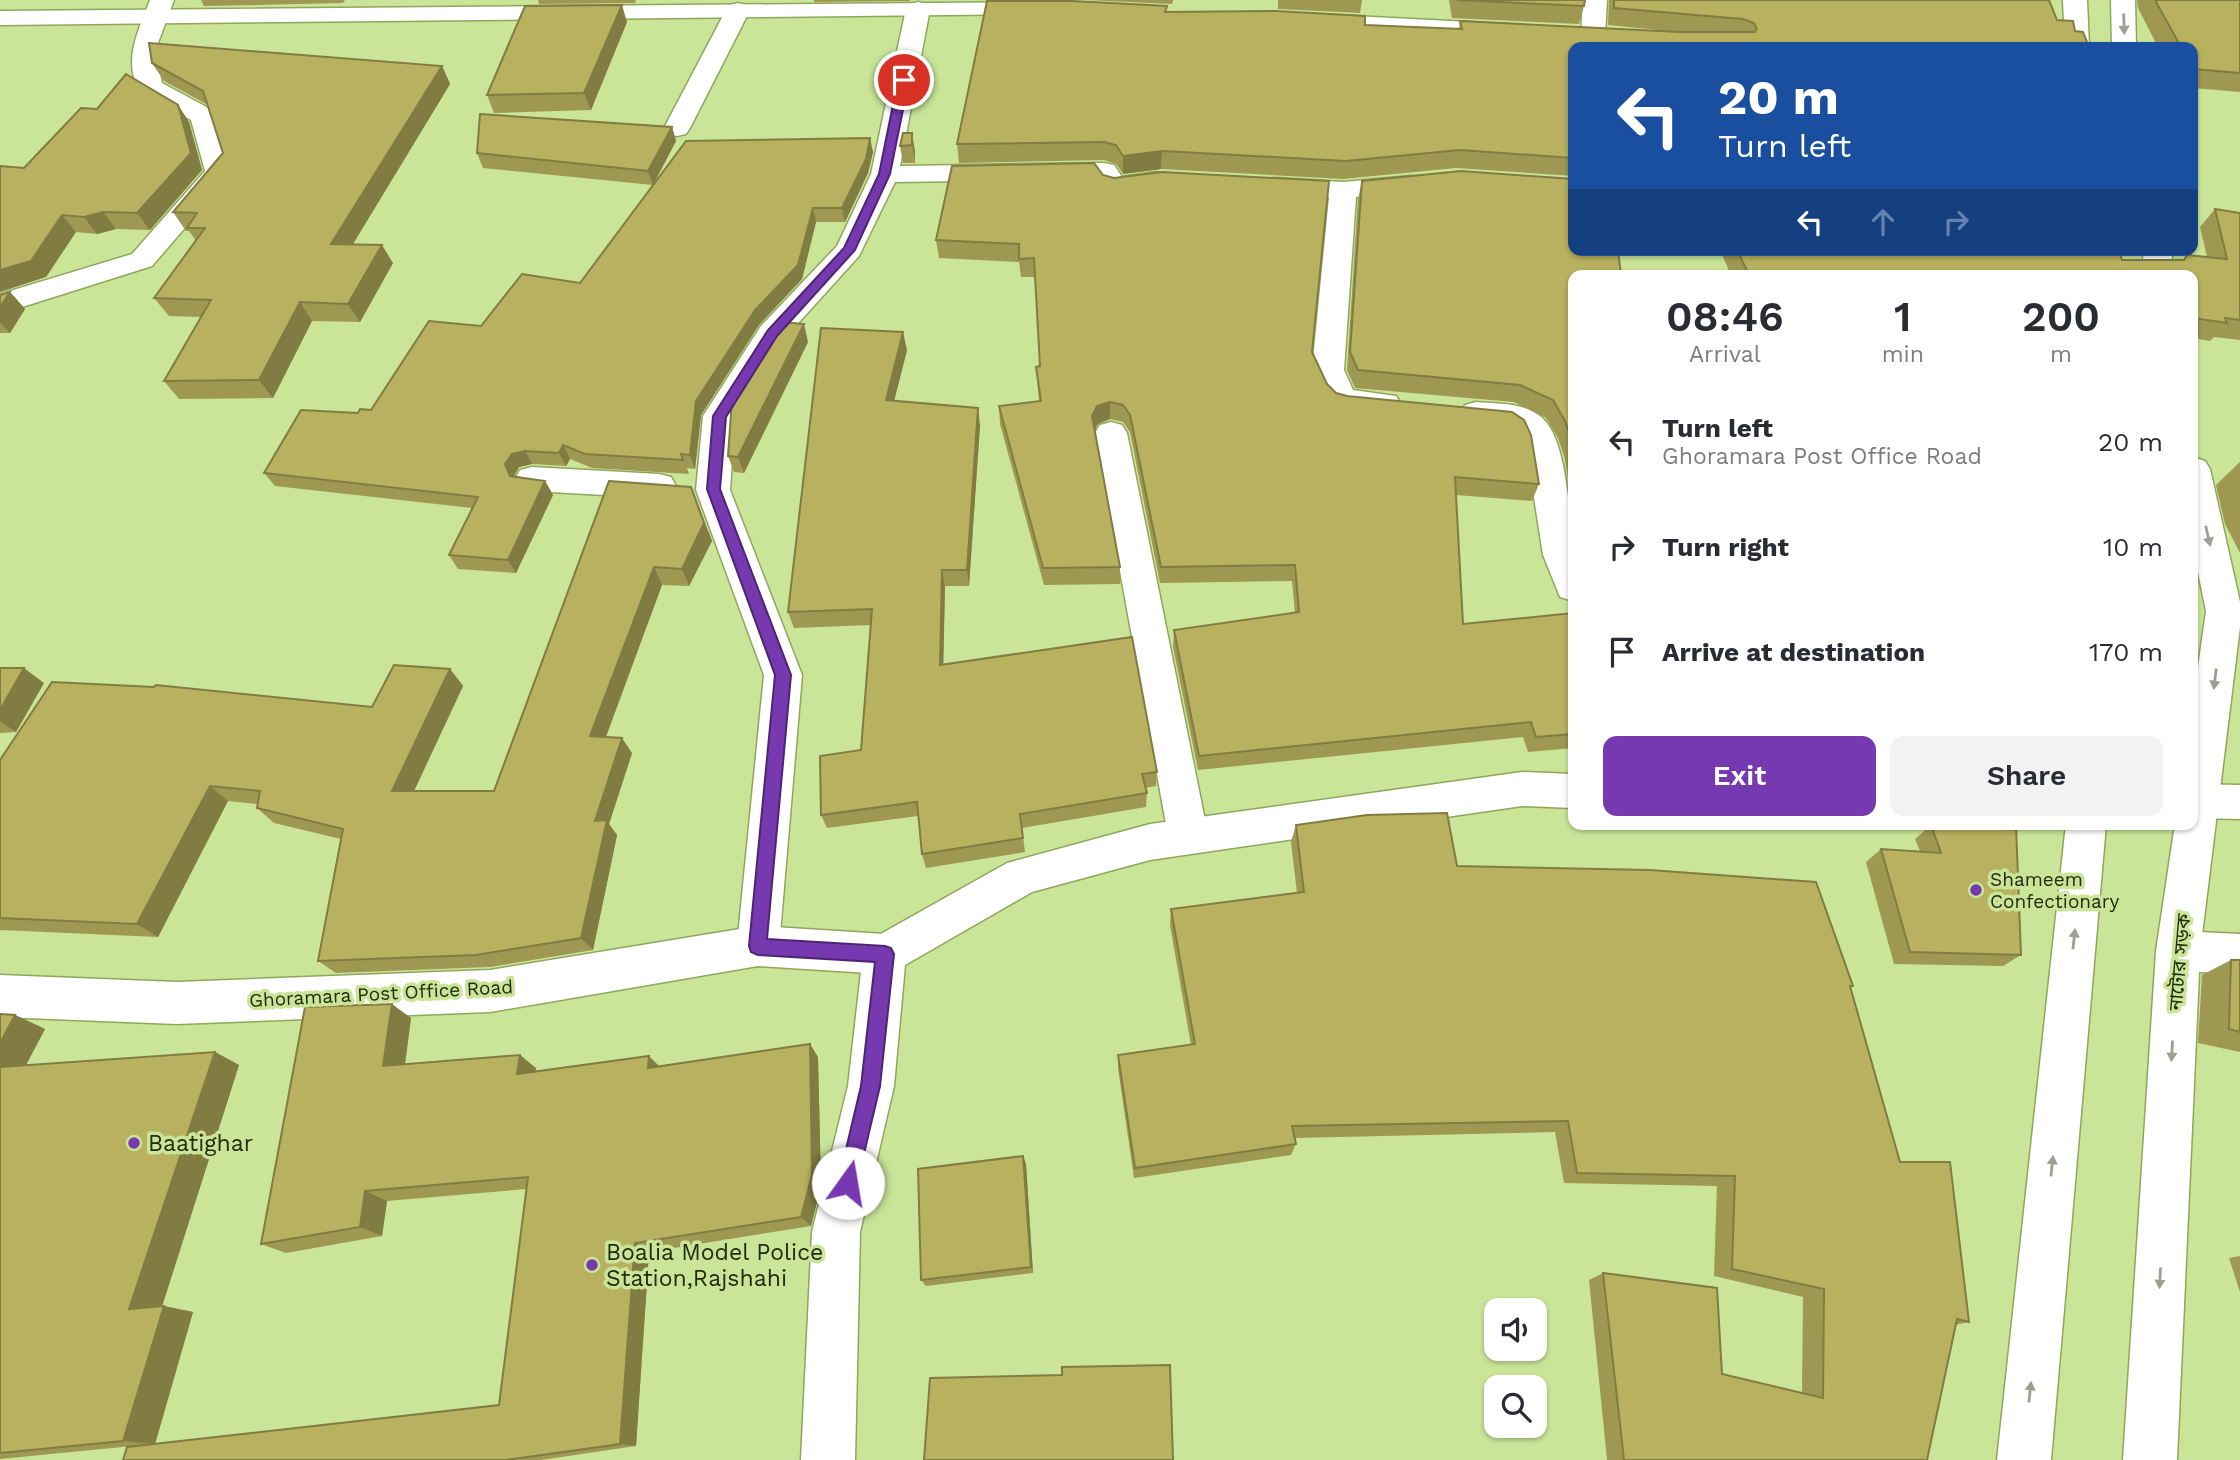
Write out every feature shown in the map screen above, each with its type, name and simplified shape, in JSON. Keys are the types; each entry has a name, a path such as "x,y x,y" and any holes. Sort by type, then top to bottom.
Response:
{"main road":[{"path":"1593,35 1595,0"},
{"path":"2075,0 2076,42"},
{"path":"2123,0 2124,42"},
{"path":"0,18 160,7 738,10 918,9 971,4 1060,9"},
{"path":"0,304 142,260 219,172 203,116 150,87 143,51 160,7"},
{"path":"758,946 783,675 713,489 719,416 772,333 849,250 885,174 918,9"},
{"path":"677,128 738,10"},
{"path":"1292,20 1538,32"},
{"path":"1566,34 1620,36"},
{"path":"885,174 1104,171 1115,186 1161,180 1186,181"},
{"path":"1251,185 1343,191 1431,181"},
{"path":"1343,191 1328,370 1337,392 1344,400 1409,407"},
{"path":"1448,410 1514,416 1534,429 1544,452 1560,555 1568,575"},
{"path":"1111,433 1188,835"},
{"path":"532,479 713,489"},
{"name":"নাটোর সড়ক","path":"2150,1460 2178,951 2211,802 2224,611 2198,493"},
{"path":"828,1460 836,1232 871,1086 885,954 1021,876 1150,842 1522,789 1568,790"},
{"path":"2024,1460 2085,830"},
{"name":"Ghoramara Post Office Road","path":"0,996 177,1003 489,991 758,946 885,954"},
{"path":"2178,951 2240,954"}],"building":[{"path":"1457,0 1585,0 1584,6"},
{"path":"1614,0 2049,0 2057,20 2073,21 2075,31 2083,32 2087,42 1568,42 1568,158 1460,150 1346,161 1162,151 1123,156 1116,145 1104,142 957,144 987,1 1072,1 1167,6 1165,12 1276,11 1365,16 1365,25 1462,29 1460,21 1680,32 1755,32 1757,29 1754,23 1743,19 1614,8"},
{"path":"2155,0 2240,0 2240,73 2198,69 2198,42 2178,42"},
{"path":"622,5 584,93 487,95 525,6"},
{"path":"149,43 442,66 331,244 382,245 348,304 300,302 259,380 164,381 211,300 154,298 205,228 187,228 197,213 173,212 223,153 203,91 152,63"},
{"path":"126,74 178,105 191,153 137,213 103,212 84,217 62,215 31,261 0,270 0,166 24,168 81,108 97,109"},
{"path":"480,114 672,127 648,171 477,153"},
{"path":"903,133 912,133 912,145 900,146"},
{"path":"870,138 866,159 842,208 813,208 798,265 755,310 696,401 690,455 681,454 683,460 585,454 563,445 559,453 525,451 512,454 505,464 510,476 545,481 508,560 449,555 478,497 264,473 301,410 358,413 360,409 371,410 429,321 481,326 522,274 580,283 686,141"},
{"path":"1094,163 1103,175 1114,178 1162,172 1329,181 1312,352 1327,384 1336,393 1347,396 1512,412 1524,420 1531,435 1539,484 1455,477 1463,624 1568,614 1568,734 1536,737 1531,722 1199,756 1174,630 1299,612 1295,565 1161,567 1130,415 1123,405 1110,402 1097,406 1092,416 1120,567 1043,568 999,406 1041,401 1036,367 1040,366 1034,258 1019,259 1019,244 936,240 952,166"},
{"path":"1461,171 1568,179 1568,256 1619,256 1620,270 1568,270 1568,430 1553,400 1520,385 1358,370 1350,352 1362,181"},
{"path":"2215,209 2240,213 2240,320 2225,318 2227,323 2198,319 2198,270 1747,270 1740,256 2121,256 2122,260 2184,260 2186,256 2197,256 2227,259"},
{"path":"10,292 0,307 0,295"},
{"path":"782,322 804,324 738,457 728,456 732,400"},
{"path":"821,328 903,332 886,400 978,408 967,570 942,570 940,665 1132,637 1157,772 1142,774 1147,793 1020,814 1023,838 922,854 917,802 821,815 820,756 861,750 872,609 788,612"},
{"path":"609,481 691,487 704,523 682,569 654,567 590,736 622,738 595,821 607,820 581,938 476,955 318,961 343,829 257,808 260,791 210,786 137,924 0,918 0,760 52,682 156,685 372,707 394,665 450,669 392,791 494,791"},
{"path":"0,668 24,668 0,710"},
{"path":"1447,813 1457,866 1650,870 1816,882 1853,986 1850,986 1900,1162 1950,1162 1969,1322 1957,1319 1927,1460 1624,1460 1603,1273 1717,1288 1722,1374 1823,1398 1824,1289 1732,1269 1735,1176 1577,1173 1568,1121 1292,1126 1296,1144 1135,1168 1118,1055 1195,1044 1171,909 1304,892 1296,825 1367,815"},
{"path":"1933,830 2016,830 2021,955 1910,952 1881,849 1941,853"},
{"path":"2231,960 2240,960 2240,1032 2229,1029"},
{"path":"392,1004 383,1066 520,1055 517,1074 649,1056 648,1068 810,1044 812,1175 801,1217 635,1243 620,1444 506,1460 123,1460 127,1447 499,1405 528,1177 365,1191 360,1227 261,1244 305,1007"},
{"path":"0,1014 15,1015 0,1043"},
{"path":"215,1052 129,1309 164,1306 123,1441 0,1453 0,1067"},
{"path":"1023,1156 1031,1267 921,1280 918,1169"},
{"path":"1170,1365 1173,1460 924,1460 930,1378 1062,1375 1062,1367"}],"place":[{"name":"Shameem Confectionary","path":"1976,890"},
{"name":"Baatighar","path":"134,1143"},
{"name":"Boalia Model Police Station,Rajshahi","path":"592,1265"}],"route":[{"path":"848,1183 871,1086 885,954 758,946 783,675 713,489 719,416 772,333 849,250 885,174 904,80"}]}
